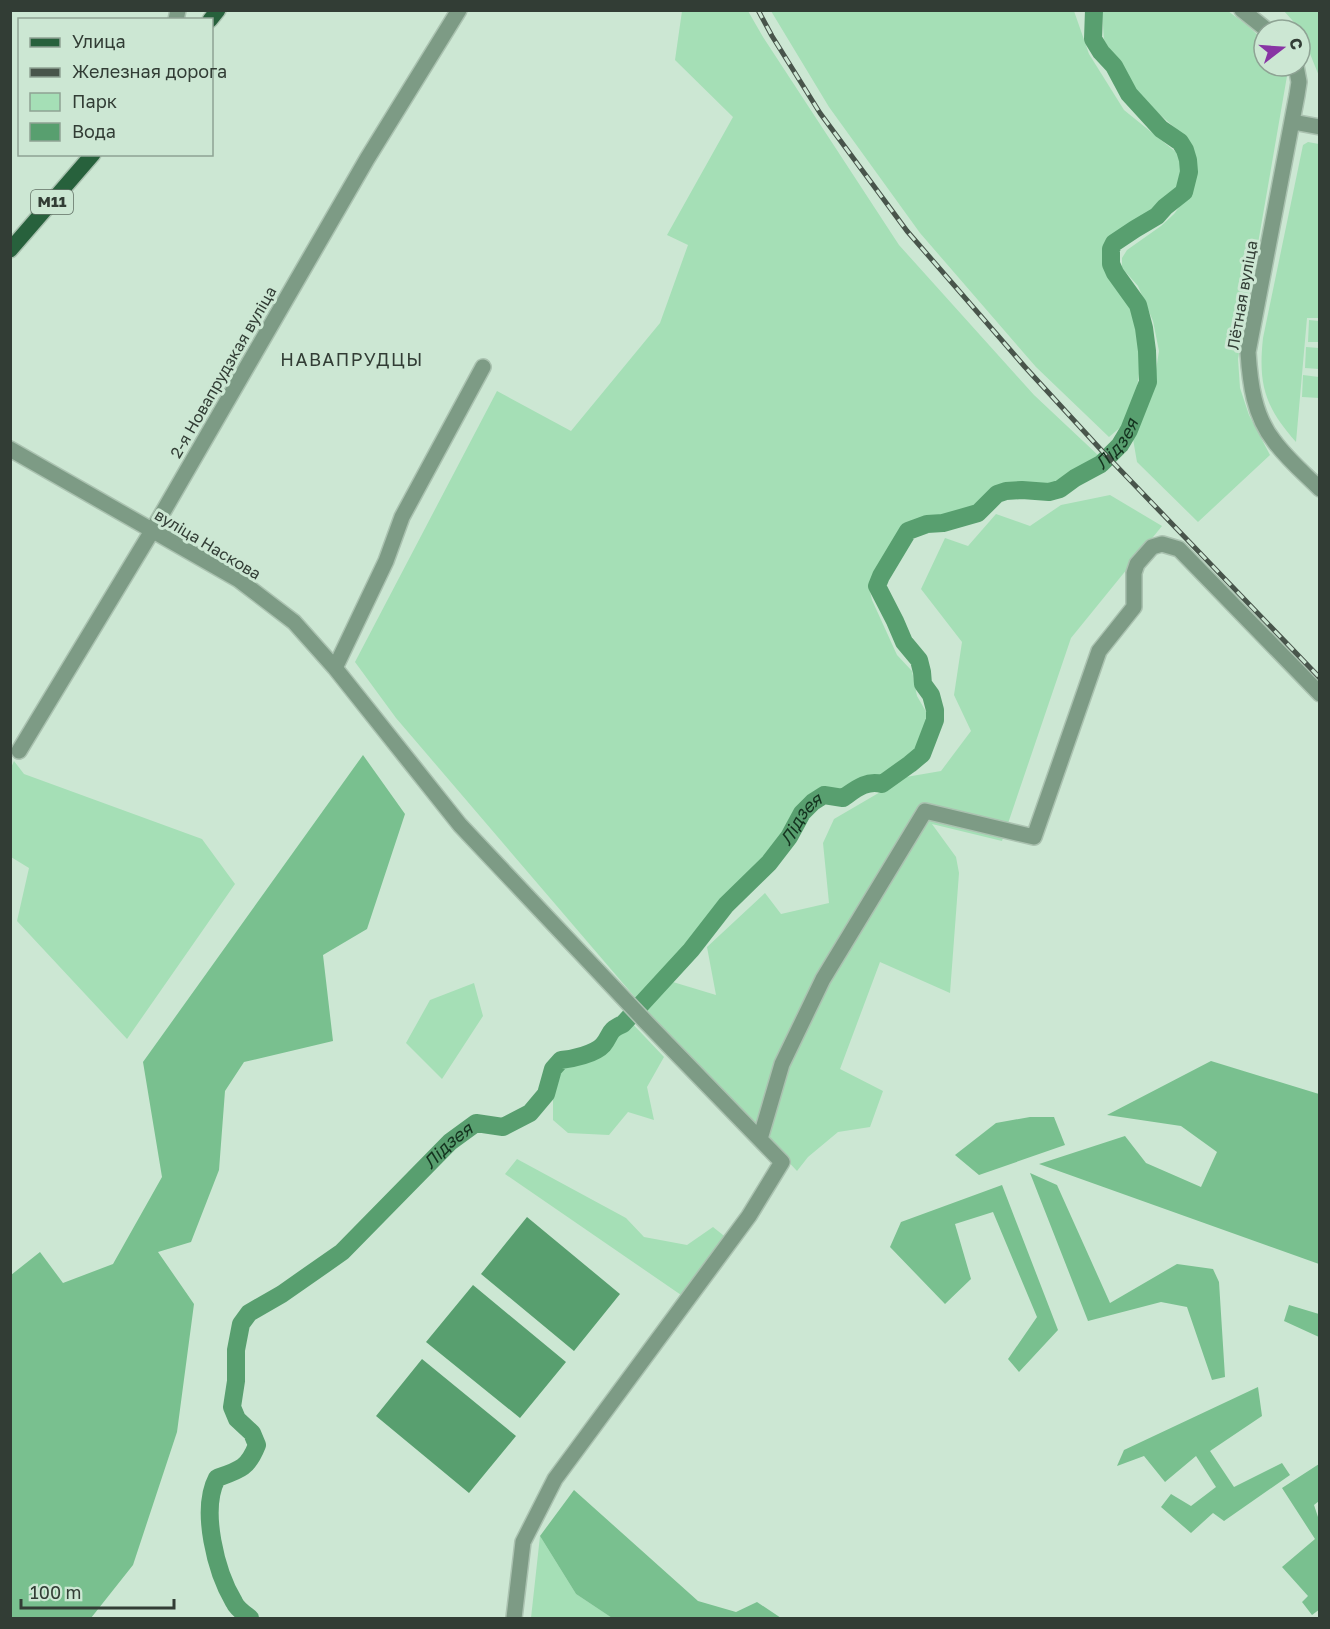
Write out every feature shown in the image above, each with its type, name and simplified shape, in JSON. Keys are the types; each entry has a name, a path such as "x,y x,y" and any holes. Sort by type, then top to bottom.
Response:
{"main road":[{"name":"М11","path":"10,250 91,156"}],"street":[{"name":"2-я Новапрудзкая вуліца","path":"19,751 152,531 367,159 459,10"},
{"name":"Лётная вуліца","path":"1298,78 1293,122 1248,352 1249,375 1256,404 1274,441 1320,489"},
{"path":"1293,122 1320,127"},
{"path":"335,668 386,561 402,517 483,367"},
{"name":"вуліца Наскова","path":"10,449 239,580 294,622 335,668 460,825 782,1162 749,1216 555,1479 523,1542 514,1618"},
{"path":"760,1138 782,1064 823,979 925,811 1034,837 1099,651 1134,607 1137,564 1152,547 1162,544 1179,549 1320,694"}],"green space":[{"path":"682,11 748,11 899,245 1034,395 1100,457 1059,486 1025,486 1003,492 980,509 954,520 921,523 907,527 869,587 872,600 897,655 912,671 917,696 928,715 914,760 886,778 861,783 846,796 826,793 813,799 802,809 786,837 758,868 721,903 663,979 716,995 707,947 765,893 781,914 829,903 823,843 834,819 906,777 941,771 971,731 954,695 962,642 921,589 945,538 968,546 996,514 1030,526 1061,505 1110,495 1162,526 1071,638 1002,841 932,824 956,857 959,873 950,993 880,962 840,1069 883,1091 870,1127 838,1132 808,1157 797,1171 639,1002 396,718 355,662 497,391 571,431 660,323 688,245 667,235 733,117 675,60"},
{"path":"771,11 1074,11 1089,54 1124,110 1182,157 1183,178 1164,204 1133,224 1109,244 1108,273 1139,326 1142,352 1137,388 1123,425 1109,437 1036,367 920,233 829,107"},
{"path":"1102,11 1228,11 1252,30 1252,78 1287,78 1238,359 1240,388 1249,415 1270,455 1198,522 1137,462 1133,439 1153,389 1159,351 1153,321 1138,286 1122,268 1122,258 1127,250 1161,226 1174,214 1188,195 1195,180 1194,154 1183,135 1140,97 1104,40"},
{"path":"1284,11 1319,11 1319,76 1312,59 1312,18 1290,18"},
{"path":"1308,142 1319,144 1320,318 1307,318 1296,442 1277,418 1266,394 1262,355 1263,338 1303,145"},
{"path":"1309,320 1319,321 1319,342 1308,342"},
{"path":"1306,347 1319,348 1319,369 1305,368"},
{"path":"1303,375 1319,377 1319,398 1302,397"},
{"path":"14,761 24,774 202,839 235,884 127,1039 17,921 29,868 11,857 10,770"},
{"path":"474,983 483,1016 442,1079 406,1043 430,1000"},
{"path":"628,1019 664,1057 647,1087 654,1120 628,1112 609,1135 568,1133 553,1120 553,1069 561,1060 575,1059 601,1047 612,1029"},
{"path":"517,1159 626,1218 644,1237 687,1245 713,1227 728,1239 684,1297 505,1174"},
{"path":"540,1536 576,1594 612,1618 531,1618"}],"shaded area":[{"path":"363,755 405,814 367,929 323,955 333,1041 244,1062 225,1091 219,1170 191,1242 158,1252 194,1304 177,1432 133,1565 91,1618 11,1618 11,1275 40,1252 63,1283 113,1264 162,1177 143,1062"},
{"path":"1211,1061 1319,1094 1319,1264 1039,1164 1125,1136 1146,1163 1201,1187 1217,1152 1181,1126 1107,1115"},
{"path":"1030,1117 1054,1117 1065,1145 979,1175 955,1155 996,1123"},
{"path":"1030,1173 1057,1185 1110,1303 1177,1264 1213,1269 1219,1282 1225,1377 1212,1380 1187,1307 1161,1302 1088,1321"},
{"path":"1002,1185 1058,1330 1019,1372 1008,1359 1037,1317 993,1212 955,1224 971,1279 945,1304 890,1247 901,1222"},
{"path":"1289,1305 1319,1314 1319,1337 1284,1321"},
{"path":"1258,1387 1262,1416 1210,1451 1234,1487 1282,1463 1290,1475 1224,1521 1213,1513 1191,1533 1161,1507 1171,1494 1191,1506 1216,1487 1196,1456 1165,1482 1144,1456 1117,1466 1124,1450"},
{"path":"1319,1464 1319,1501 1314,1505 1319,1520 1320,1609 1312,1615 1302,1602 1308,1596 1282,1567 1315,1539 1282,1488"},
{"path":"574,1490 698,1601 736,1612 757,1602 781,1618 612,1618 576,1594 540,1536"}],"water":[{"path":"527,1217 620,1294 574,1351 481,1274"},
{"path":"473,1285 566,1362 520,1418 426,1342"},
{"path":"422,1359 516,1436 469,1493 376,1416"}],"waterway":[{"name":"Лідзея","path":"250,1618 235,1605 227,1589 216,1558 210,1523 212,1491 217,1478 242,1467 250,1459 257,1445 252,1433 237,1419 232,1407 236,1381 236,1350 241,1324 249,1313 282,1294 342,1252 450,1142 476,1123 503,1127 530,1113 546,1094 553,1069 561,1060 589,1053 603,1045 612,1031 623,1024 691,950 726,905 769,863 789,837 802,813 813,802 824,795 843,798 866,784 882,784 922,754 935,720 931,695 923,684 919,660 904,642 877,586 908,531 927,524 943,523 978,513 997,494 1006,491 1049,492 1060,489 1101,464 1120,445 1129,430 1148,382 1147,351 1138,305 1115,273 1111,264 1111,249 1114,243 1157,216 1184,192 1189,172 1188,160 1180,142 1161,129 1129,94 1114,66 1093,39 1094,10"}],"railway":[{"path":"758,10 820,113 907,231 1025,367 1103,452 1320,678"}],"district":[{"name":"НАВАПРУДЦЫ","path":"352,360"}]}
